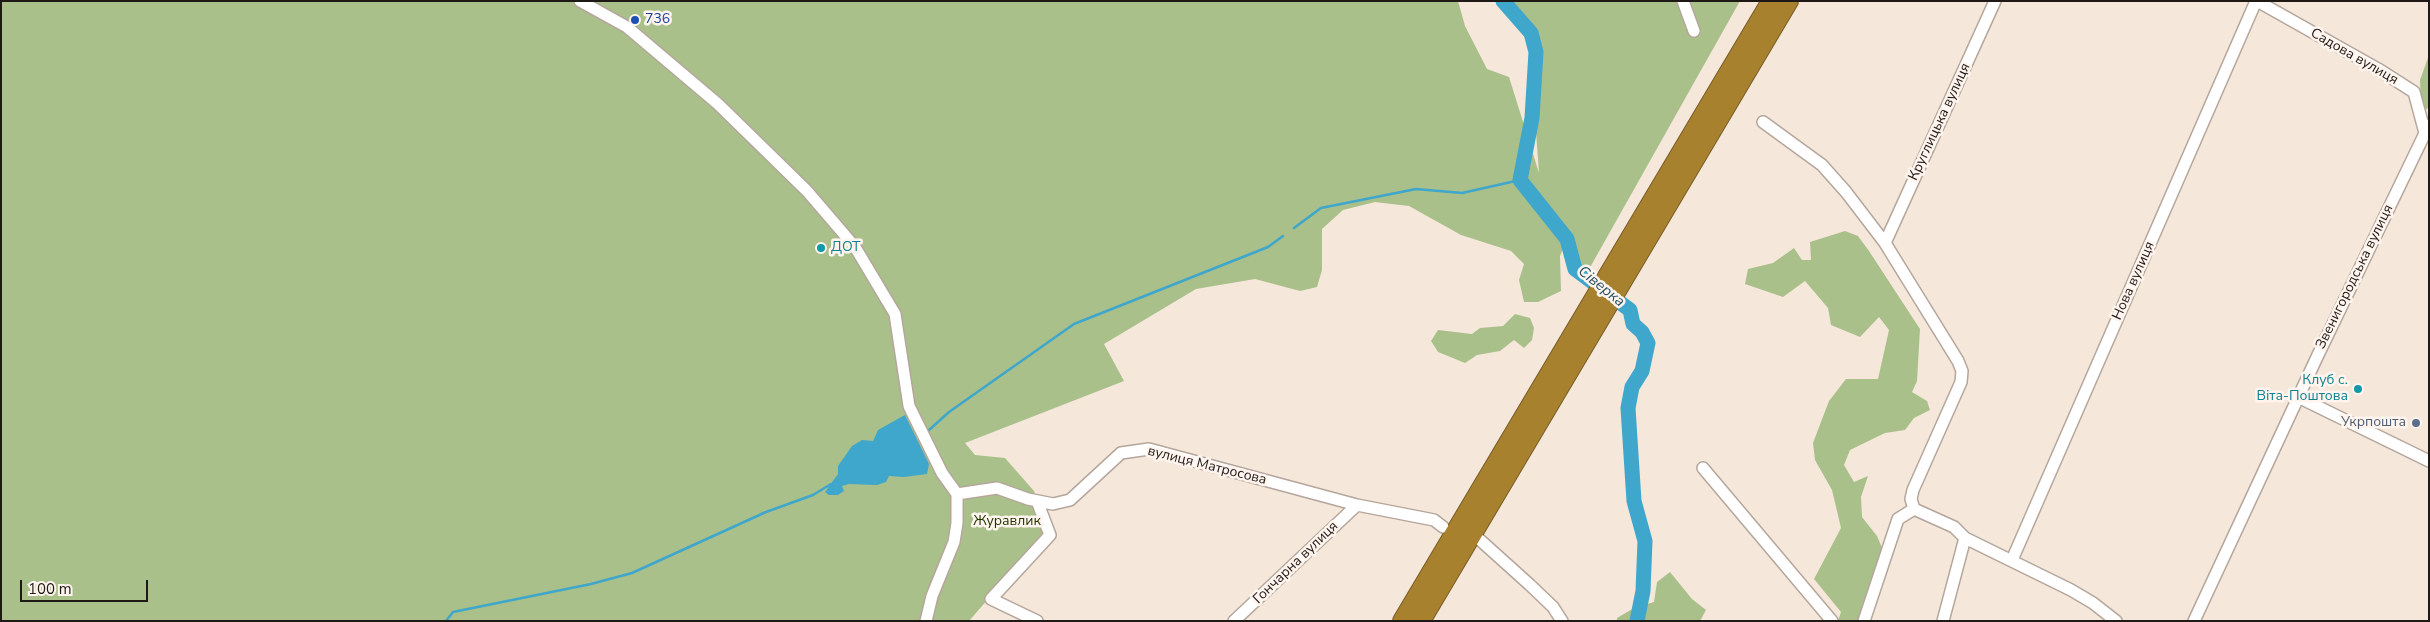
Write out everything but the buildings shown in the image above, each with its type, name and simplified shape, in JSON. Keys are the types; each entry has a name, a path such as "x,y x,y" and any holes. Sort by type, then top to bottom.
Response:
{"highway":[{"path":"1402,621 1454,549 1474,527 1770,1"},
{"path":"1625,259 1788,1"},
{"path":"1421,621 1454,549"}],"street":[{"path":"580,1 628,27 718,104 807,191 855,247 894,314 909,406 942,473 957,494 957,523 954,542 932,596 926,621"},
{"path":"1683,1 1694,31"},
{"name":"Круглицька вулиця","path":"1885,242 1995,1"},
{"name":"Садова вулиця","path":"2256,1 2378,68 2414,92 2427,129"},
{"name":"Нова вулиця","path":"2012,560 2256,1"},
{"path":"1763,122 1822,164 1885,242 1958,360 1962,371 1961,382 1913,490 1914,509"},
{"name":"Звенигородська вулиця","path":"2194,621 2298,397 2427,129"},
{"path":"2298,397 2429,461"},
{"name":"вулиця Матросова","path":"957,494 997,488 1053,504 1070,500 1121,453 1149,449 1357,505 1434,520 1443,527"},
{"path":"1703,468 1832,621"},
{"path":"1037,621 991,599 1050,535 1038,501"},
{"name":"Гончарна вулиця","path":"1234,621 1357,505"},
{"path":"1914,509 1954,527 1965,538 2084,597 2116,621"},
{"path":"1864,621 1898,519 1914,509"},
{"path":"1474,527 1536,590 1562,621"},
{"path":"1943,621 1965,538"}],"green space":[{"name":"Журавлик","path":"1,1 1458,1 1465,26 1487,69 1509,77 1539,173 1536,132 1541,60 1535,33 1510,1 1740,1 1588,271 1575,269 1565,243 1560,256 1561,291 1538,302 1524,302 1519,280 1524,264 1511,251 1461,235 1409,206 1375,202 1343,210 1322,229 1322,270 1317,287 1300,291 1255,279 1196,289 1104,344 1124,381 965,443 975,455 1005,458 1034,491 1047,531 969,621 1,621"},
{"path":"2429,55 2429,105 2427,109 2421,108 2420,80"},
{"path":"1845,231 1858,236 1920,329 1917,381 1912,392 1927,401 1930,410 1914,418 1905,430 1885,433 1850,450 1844,465 1854,482 1868,476 1861,497 1862,517 1877,536 1883,550 1860,621 1838,621 1841,612 1814,579 1841,528 1832,490 1815,460 1813,443 1829,401 1846,379 1878,379 1889,330 1879,317 1860,337 1831,325 1828,308 1805,281 1783,297 1745,284 1748,269 1773,263 1794,248 1802,260 1811,260 1810,242"},
{"path":"1515,314 1530,318 1534,328 1532,340 1524,348 1514,340 1500,351 1477,355 1465,363 1438,352 1431,341 1438,330 1472,334 1480,328 1503,326"},
{"path":"1670,572 1692,599 1706,610 1700,621 1617,621 1617,618 1634,608 1654,602 1657,582"}],"water":[{"path":"905,415 929,464 927,474 904,477 889,476 886,482 877,485 849,484 842,486 844,491 838,495 829,495 825,492 838,474 838,466 852,446 862,440 873,441 878,430"}],"waterway":[{"name":"Сіверка","path":"1503,1 1531,33 1536,52 1532,118 1520,180 1567,239 1575,269 1630,310 1633,324 1642,332 1648,343 1642,371 1632,387 1628,408 1634,501 1645,541 1643,591 1637,621"},
{"path":"1294,228 1321,208 1416,189 1462,193 1520,180"},
{"path":"929,430 949,412 1074,324 1268,247 1283,236"},
{"path":"446,621 453,612 591,584 632,573 766,512 813,495 831,484"}],"place":[{"name":"736","path":"635,20"},
{"name":"ДОТ","path":"821,248"},
{"name":"Клуб с. Віта-Поштова","path":"2358,389"},
{"name":"Укрпошта","path":"2416,423"}]}
